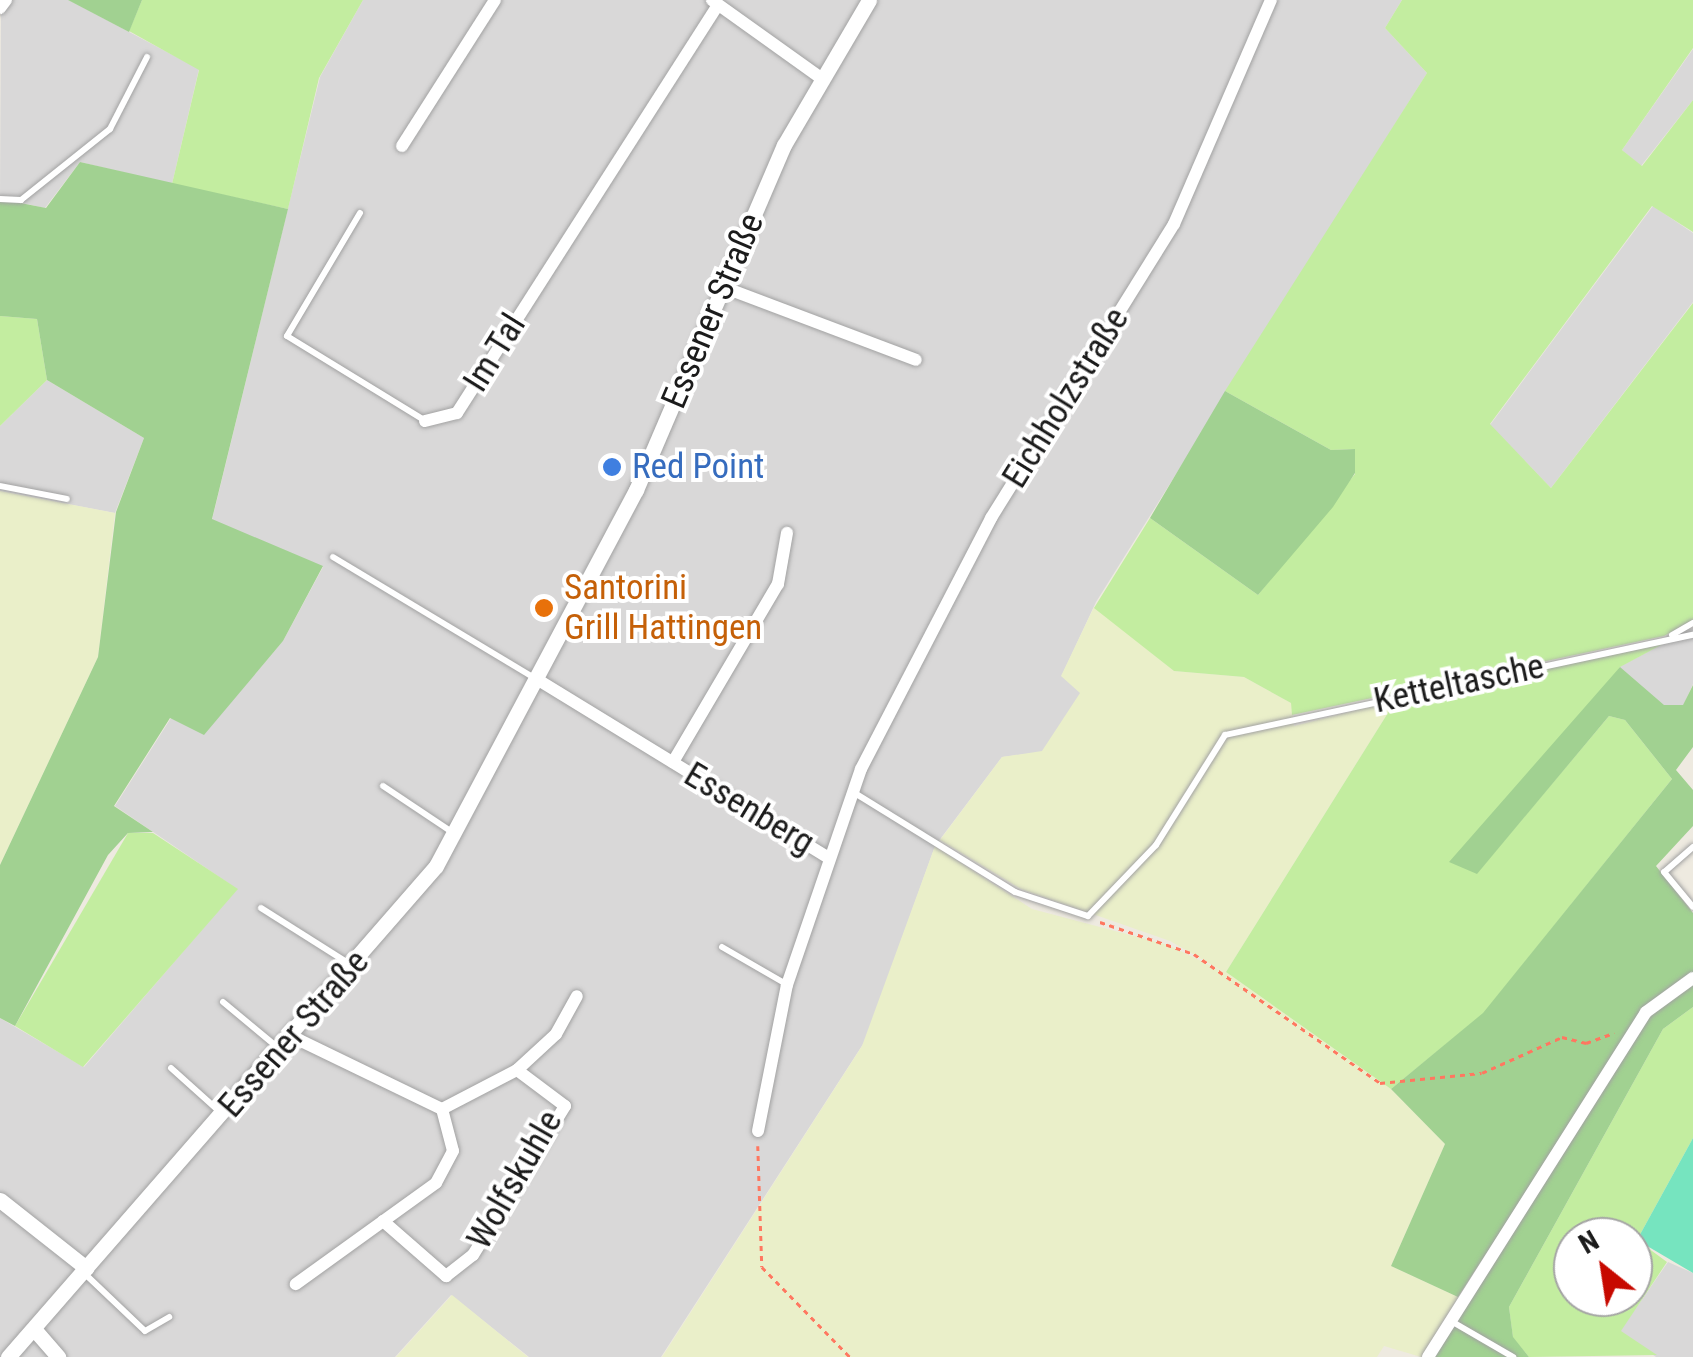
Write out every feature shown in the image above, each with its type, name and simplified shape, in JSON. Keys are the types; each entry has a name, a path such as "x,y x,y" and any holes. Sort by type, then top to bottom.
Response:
{"street":[{"path":"0,8 6,0"},
{"path":"402,146 495,0"},
{"name":"Essener Straße","path":"8,1357 293,1037 353,966 454,832 636,490 821,78 869,0"},
{"name":"Eichholzstraße","path":"758,1132 786,985 826,856 852,792 920,642 1174,224 1271,0"},
{"name":"Im Tal","path":"425,421 457,413 714,3 821,78"},
{"path":"724,287 916,360"},
{"name":"Essenberg","path":"673,762 778,584 786,532"},
{"name":"Essenberg","path":"535,678 826,856"},
{"path":"1428,1357 1638,1025 1693,978"},
{"name":"Wolfskuhle","path":"296,1284 447,1172 453,1143 442,1109 517,1070 556,1034 578,996"},
{"path":"293,1037 442,1109"},
{"name":"Wolfskuhle","path":"383,1221 446,1276 473,1255 565,1106 517,1070"},
{"path":"0,1200 85,1270"},
{"path":"34,1329 58,1357"}],"lane":[{"path":"0,200 21,200 110,129 146,57"},
{"name":"Im Tal","path":"360,213 287,336 425,421"},
{"path":"0,486 67,499"},
{"path":"333,558 535,678"},
{"path":"1670,637 1693,623"},
{"name":"Ketteltasche","path":"1088,916 1156,845 1225,735 1693,635"},
{"path":"383,786 454,832"},
{"path":"852,792 1015,892 1088,916"},
{"path":"1693,847 1664,872 1693,907"},
{"path":"260,908 353,966"},
{"path":"722,947 786,985"},
{"path":"223,1002 281,1050"},
{"path":"171,1068 224,1115"},
{"path":"85,1270 146,1332 169,1317"},
{"path":"1450,1321 1512,1357"}],"path":[{"path":"1088,916 1194,954 1380,1083 1482,1074 1562,1037 1586,1043 1638,1025"},
{"path":"758,1132 762,1268 850,1357"}],"shaded area":[{"path":"1,0 69,0 199,69 172,184 80,162 45,208 0,198"},
{"path":"363,0 1402,0 1385,28 1427,73 1096,602 1062,675 1081,693 1042,752 1002,757 935,846 865,1041 661,1357 529,1357 451,1295 395,1357 0,1357 0,1018 84,1067 237,889 115,806 171,718 204,734 283,641 323,567 212,520 320,77"},
{"path":"1693,49 1693,100 1641,166 1622,150"},
{"path":"1653,206 1693,233 1693,302 1551,488 1490,425"},
{"path":"47,380 144,438 115,513 0,491 0,426"},
{"path":"1693,628 1693,684 1683,706 1663,705 1619,667"},
{"path":"1668,1262 1693,1273 1693,1357 1656,1357 1620,1331 1630,1317 1653,1317 1653,1284"}],"green space":[{"path":"68,0 142,0 129,32"},
{"path":"142,0 363,0 319,78 288,209 172,184 199,70 129,31"},
{"path":"1402,0 1693,0 1693,48 1622,150 1642,166 1693,100 1693,232 1652,206 1490,424 1551,488 1693,303 1693,620 1664,636 1292,715 1291,703 1244,677 1174,671 1094,608 1150,518 1258,595 1355,474 1355,449 1331,450 1225,391 1427,73 1385,28"},
{"path":"80,162 288,209 212,519 323,566 283,641 204,735 170,718 114,806 153,832 128,833 108,855 15,1026 0,1018 0,865 98,657 116,512 144,438 47,380 37,319 0,316 0,199 46,208"},
{"path":"0,316 37,319 47,380 0,426"},
{"path":"1225,391 1331,450 1355,449 1355,473 1333,507 1258,595 1150,518"},
{"path":"0,491 115,513 98,657 0,865"},
{"path":"1094,607 1174,671 1244,677 1291,703 1294,726 1396,700 1226,972 1391,1089 1445,1144 1391,1266 1458,1297 1421,1357 1384,1346 1377,1357 662,1357 862,1046 935,846 1032,909 1168,945 1226,973 1170,941 1021,889 940,840 1002,757 1042,751 1080,693 1061,676"},
{"path":"1663,644 1620,667 1477,873 1609,716 1625,720 1672,779 1483,1014 1391,1089 1226,972 1396,700"},
{"path":"1620,667 1664,705 1683,705 1693,685 1693,747 1676,770 1693,790 1693,826 1656,866 1693,913 1693,976 1644,1010 1458,1297 1391,1266 1445,1144 1391,1089 1483,1013 1672,779 1625,720 1609,716 1477,874 1449,862"},
{"path":"128,833 153,833 238,889 83,1067 15,1026"},
{"path":"1693,980 1693,1007 1663,1029 1559,1217 1553,1217 1553,1228 1509,1307 1513,1337 1529,1357 1430,1357 1647,1013"},
{"path":"1693,1007 1693,1138 1650,1217 1559,1217 1663,1029"},
{"path":"1693,1138 1693,1273 1653,1249 1653,1217 1650,1217"},
{"path":"1553,1228 1553,1317 1630,1317 1621,1331 1657,1355 1529,1357 1513,1338 1509,1307"},
{"path":"1653,1252 1667,1262 1653,1283"},
{"path":"452,1295 528,1357 396,1357"}],"place":[{"name":"Red Point","path":"612,467"},
{"name":"Santorini Grill Hattingen","path":"544,608"}]}
